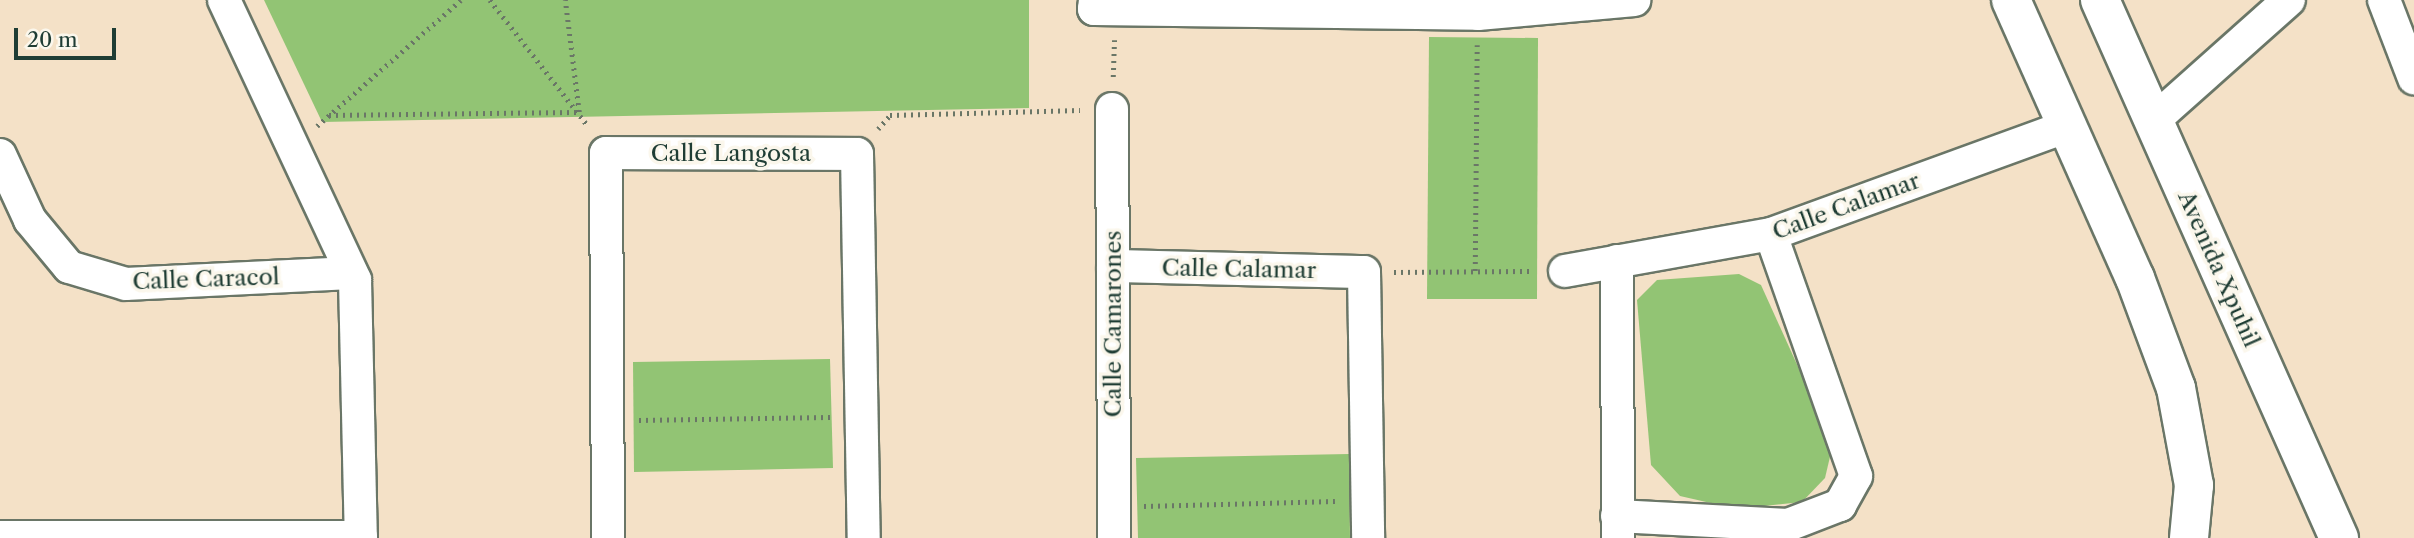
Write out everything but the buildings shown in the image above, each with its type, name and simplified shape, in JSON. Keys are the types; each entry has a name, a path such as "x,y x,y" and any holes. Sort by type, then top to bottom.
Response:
{"street":[{"path":"0,537 361,538 351,273 224,0"},
{"path":"1105,4 1362,6 1478,13 1634,0"},
{"path":"2011,0 2068,126 2176,388 2194,485 2189,538"},
{"name":"Avenida Xpuhil","path":"2100,0 2339,538"},
{"path":"2153,121 2290,0"},
{"path":"2384,0 2414,78"},
{"name":"Calle Camarones","path":"1112,109 1114,538"},
{"name":"Calle Calamar","path":"1565,271 1771,234 2068,126"},
{"path":"606,153 608,538"},
{"name":"Calle Langosta","path":"606,153 857,154"},
{"path":"857,154 864,538"},
{"name":"Calle Caracol","path":"0,155 30,220 69,267 126,284 351,273"},
{"path":"1617,261 1618,527 1788,525 1840,505 1856,476 1771,234"},
{"name":"Calle Calamar","path":"1113,266 1364,272"},
{"path":"1364,272 1368,538"}],"path":[{"path":"293,147 461,0"},
{"path":"489,0 579,112 606,153"},
{"path":"565,0 579,112"},
{"path":"857,154 890,115 1112,109 1105,4"},
{"path":"1475,271 1478,13"},
{"path":"329,115 579,112"},
{"path":"1364,272 1565,271"},
{"path":"608,421 862,416"},
{"path":"1113,506 1367,501"}],"green space":[{"path":"264,0 1029,0 1029,108 322,122"},
{"path":"1429,37 1538,38 1537,299 1427,299"},
{"path":"1739,274 1761,285 1833,444 1825,478 1802,502 1737,509 1680,496 1651,465 1637,300 1657,280"},
{"path":"830,359 833,468 634,472 633,362"},
{"path":"1349,454 1350,538 1138,538 1136,458"}]}
